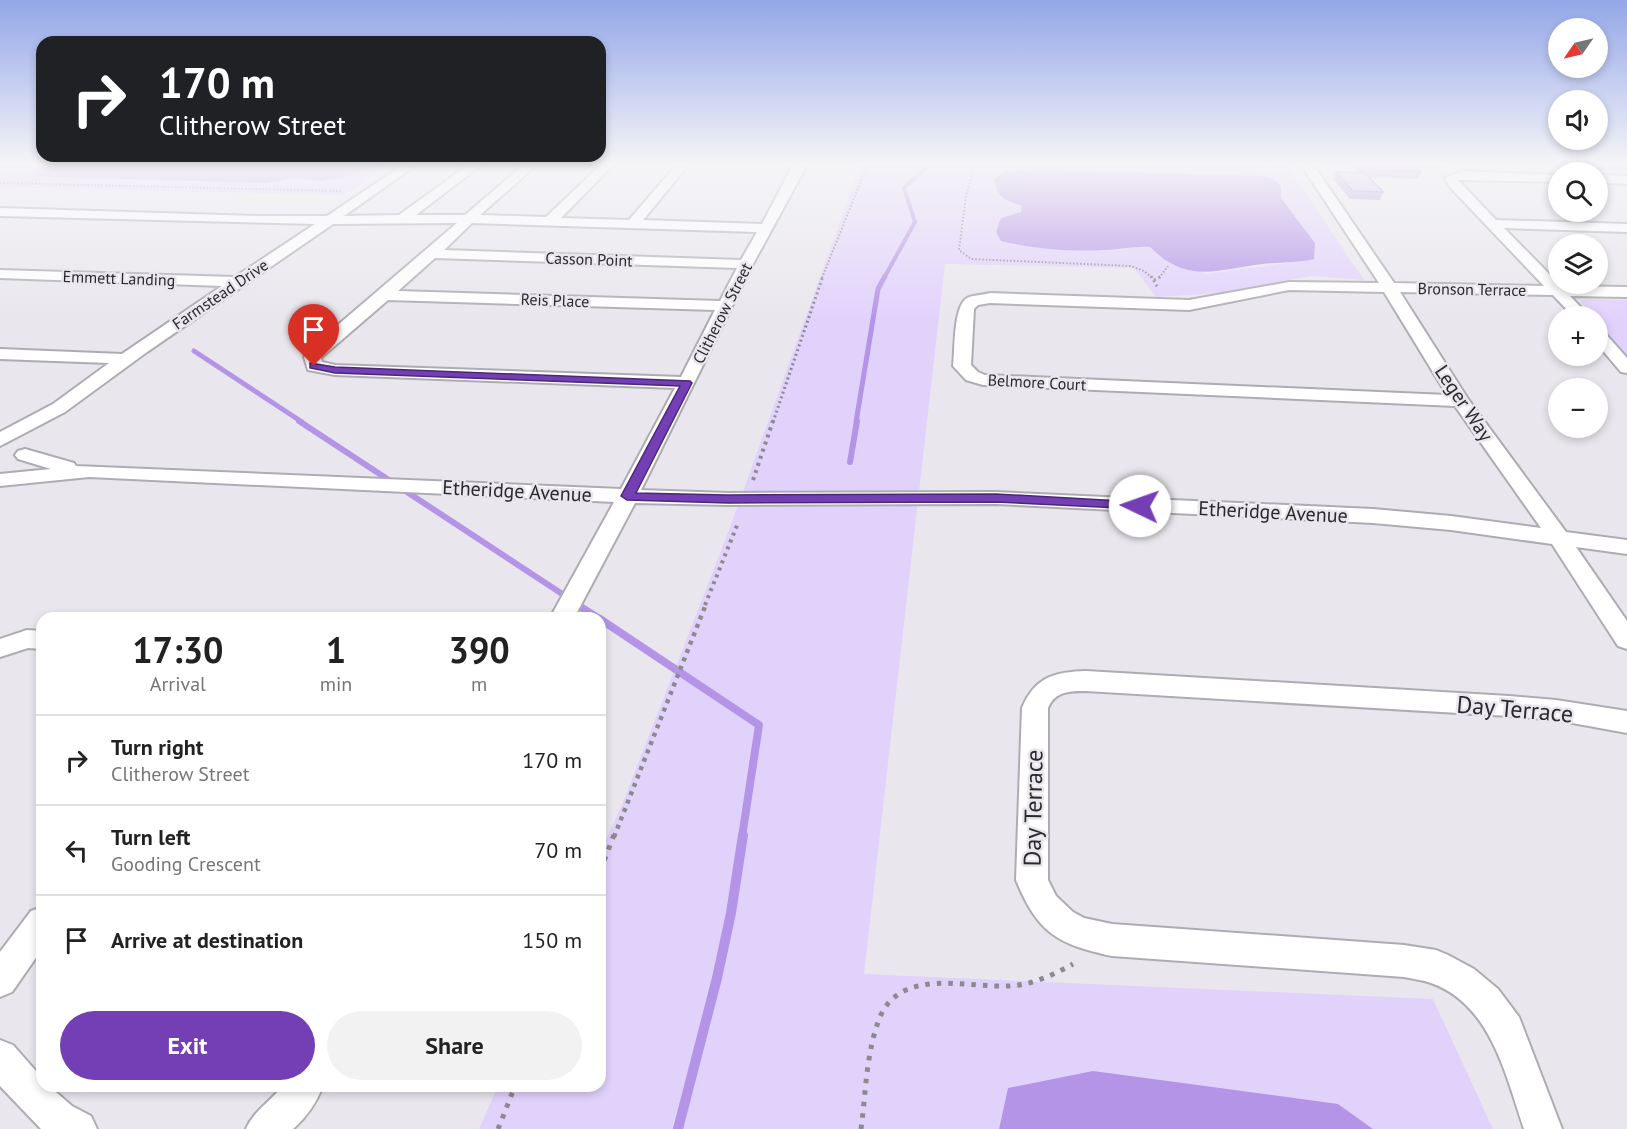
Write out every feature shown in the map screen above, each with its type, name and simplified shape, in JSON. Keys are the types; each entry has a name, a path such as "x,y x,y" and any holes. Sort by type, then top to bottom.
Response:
{"street":[{"path":"152,216 329,220 469,219 765,228"},
{"name":"Farmstead Drive","path":"0,440 59,408 126,359 335,216"},
{"path":"403,219 407,216"},
{"path":"473,216 385,295 316,352 312,357 314,366 335,370 687,383"},
{"path":"549,222 555,216"},
{"path":"633,224 640,216"},
{"name":"Clitherow Street","path":"565,612 687,383 772,216"},
{"name":"Leger Way","path":"1341,216 1390,288 1460,401 1558,538 1627,640"},
{"path":"1485,216 1548,281"},
{"path":"1493,224 1627,228"},
{"name":"Casson Point","path":"432,254 746,264"},
{"name":"Emmett Landing","path":"0,274 237,282"},
{"name":"Belmore Court","path":"1390,288 1289,286 1268,288 1208,303 1164,304 990,298 974,301 966,308 962,366 972,376 991,381 1460,401"},
{"name":"Bronson Terrace","path":"1390,288 1548,291"},
{"name":"Bronson Terrace","path":"1608,292 1627,292"},
{"path":"1561,294 1572,306"},
{"name":"Reis Place","path":"385,295 725,306"},
{"path":"1608,346 1627,368"},
{"path":"0,354 126,359"},
{"name":"Farmstead Drive","path":"0,479 19,465 24,452 59,408"},
{"name":"Etheridge Avenue","path":"0,445 15,446 45,463 89,471 627,496 728,499 996,498 1374,516 1450,523 1627,547"},
{"name":"Etheridge Avenue","path":"0,479 89,471"},
{"path":"0,648 27,639 36,640"},
{"name":"Day Terrace","path":"1543,1129 1507,1029 1486,1000 1462,981 1436,967 1404,961 1112,940 1071,930 1052,915 1039,900 1032,880 1035,708 1039,696 1049,687 1060,682 1086,681 1509,706 1556,710 1627,722"},
{"path":"0,980 36,930"},
{"path":"0,1058 54,1116 72,1128 78,1129"},
{"path":"265,1129 289,1108 301,1092"}],"path":[{"path":"753,480 831,252 846,216"},
{"path":"963,216 959,250 971,258 1131,266 1143,269 1154,280 1164,304"},
{"path":"1154,280 1162,276 1168,266"},
{"path":"606,856 738,523"},
{"path":"861,1129 874,1037 887,1005 912,987 952,982 1008,986 1044,980 1073,964"},
{"path":"498,1129 513,1092"}],"shaded area":[{"path":"842,216 1009,216 1001,218 1121,250 1133,246 1150,247 1159,256 1207,274 1314,259 1315,243 1294,216 1321,216 1364,280 1311,276 1218,293 1156,297 1134,268 945,264 864,974 1433,999 1493,1129 1373,1129 1338,1104 1008,1088 999,1129 479,1129 495,1092 606,1092 606,840 623,802 731,525"},
{"path":"1009,216 1294,216 1315,243 1314,259 1204,272 1177,266 1150,247 1090,251 1064,250 1001,241 996,232 1001,218"},
{"path":"1627,300 1627,356 1608,334 1608,306 1584,306 1579,301"},
{"path":"1093,1071 1338,1104 1373,1129 999,1129 1008,1088"}],"waterway":[{"path":"884,278 915,222 913,216"},
{"path":"856,422 878,289 885,276"},
{"path":"194,351 302,422"},
{"path":"299,421 579,605"},
{"path":"850,462 857,421"},
{"path":"576,604 589,612"},
{"path":"606,623 759,725 742,837"},
{"path":"678,1129 717,978 731,913 743,835"}],"route":[{"path":"314,366 335,370 687,383 627,496 728,499 963,497 1140,506"}]}
